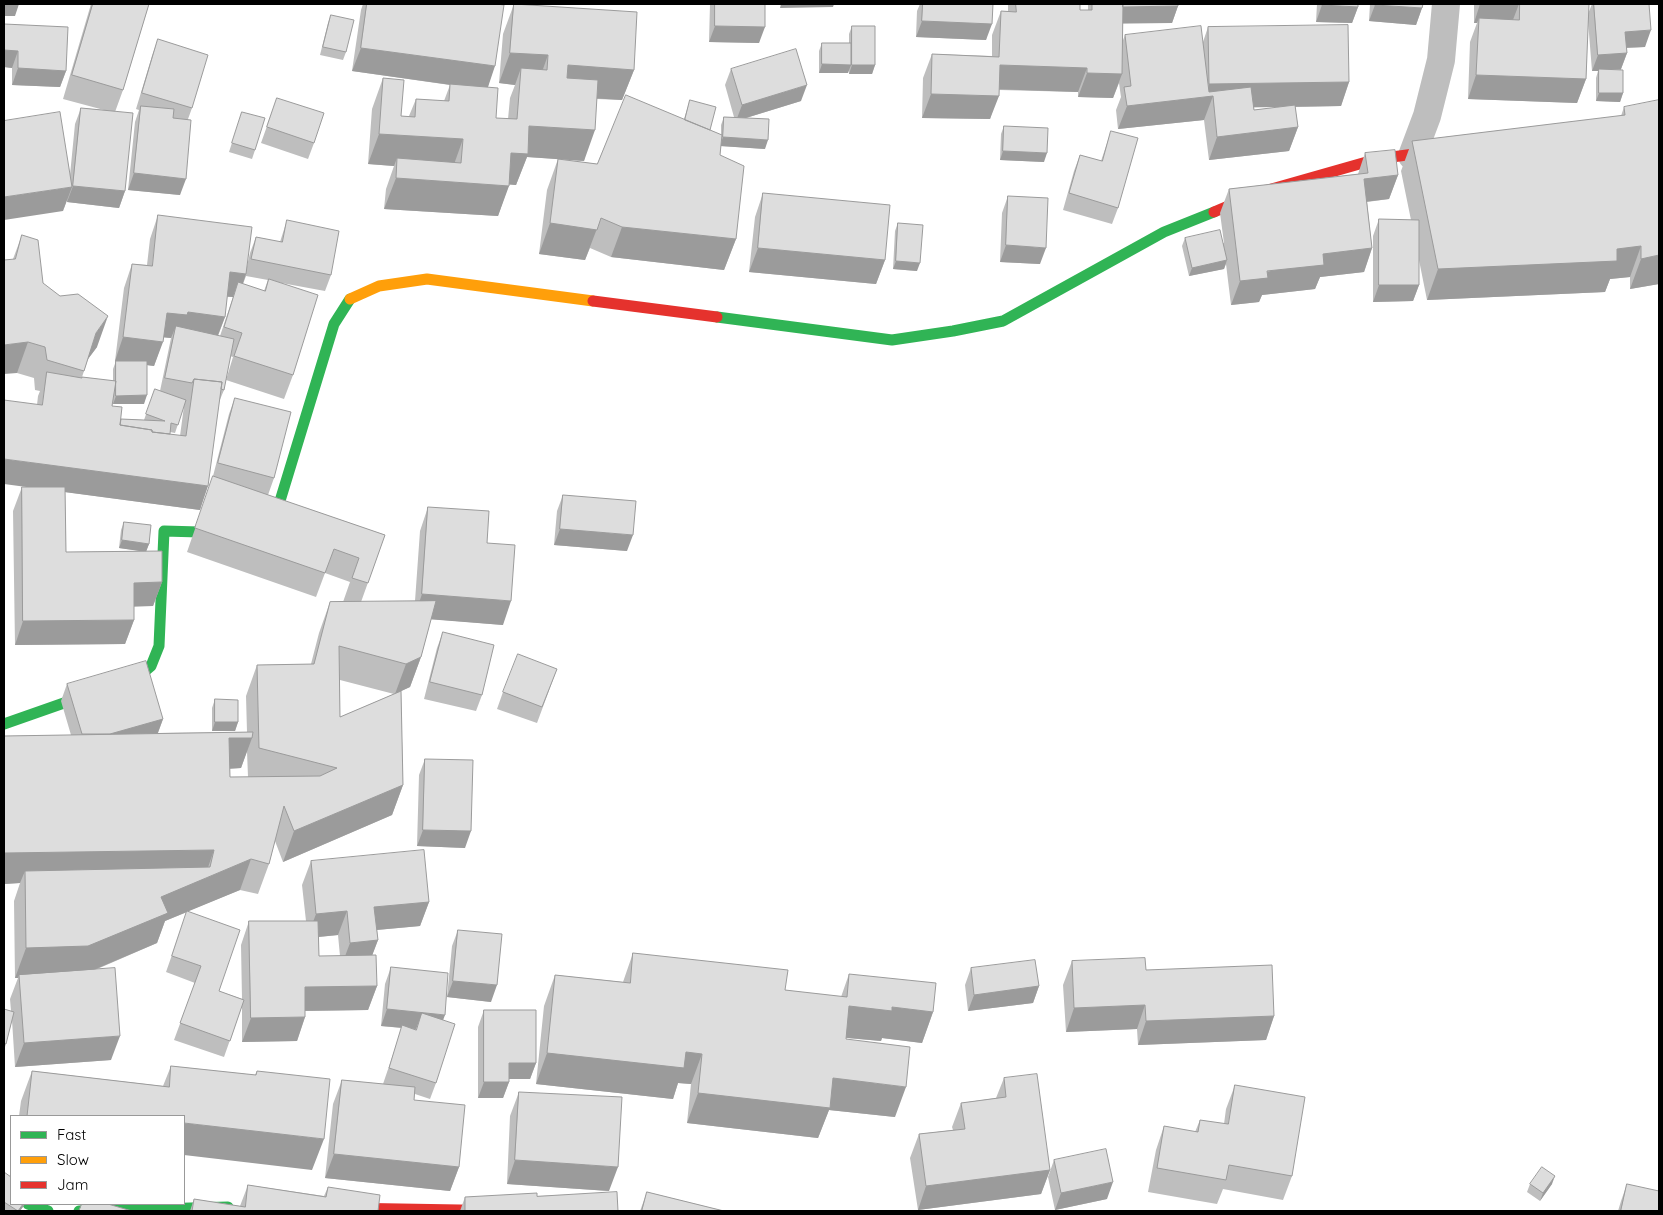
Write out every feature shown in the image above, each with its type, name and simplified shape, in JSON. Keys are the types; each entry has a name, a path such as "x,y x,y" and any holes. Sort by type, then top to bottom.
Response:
{"street":[{"path":"1412,156 1427,116 1441,60 1446,4"},
{"path":"4,724 138,677 151,666 159,646 164,532 235,533 265,527 276,514 334,324 348,300 379,286 427,279 892,340 1003,321 1164,232 1261,192 1377,160 1460,148"},
{"path":"31,1205 48,1211"},
{"path":"79,1211 235,1207"},
{"path":"333,1208 520,1211"}],"building":[{"path":"93,4 149,4 123,90 72,75"},
{"path":"367,4 504,5 495,66 361,48"},
{"path":"514,4 637,12 634,70 568,65 567,78 598,80 595,130 529,126 528,154 511,153 509,186 396,178 397,158 461,163 463,139 379,134 383,78 404,80 401,116 415,117 416,99 449,101 450,84 498,88 496,118 517,119 521,68 547,70 548,55 510,53"},
{"path":"715,4 765,4 765,27 715,26"},
{"path":"923,4 993,4 992,24 922,21"},
{"path":"1016,4 1080,4 1080,10 1092,10 1092,4 1123,4 1122,74 1087,73 1087,68 1000,65 999,96 931,94 932,54 999,57 1001,11 1016,12"},
{"path":"1123,4 1178,4 1178,6 1123,7"},
{"path":"1358,4 1358,7 1322,5"},
{"path":"1375,4 1423,4 1422,8"},
{"path":"1520,4 1589,4 1586,79 1476,75 1479,18 1519,20"},
{"path":"1594,4 1649,4 1651,30 1625,32 1627,53 1598,55"},
{"path":"331,15 354,20 346,52 323,47"},
{"path":"4,24 68,27 66,71 18,68 18,51 4,50"},
{"path":"1348,25 1349,82 1209,84 1208,27"},
{"path":"852,26 875,26 875,65 852,65"},
{"path":"1201,26 1209,92 1251,87 1254,110 1295,105 1298,127 1217,137 1213,96 1127,106 1124,87 1131,86 1125,35"},
{"path":"158,39 208,55 192,108 142,93"},
{"path":"822,43 851,43 851,65 822,64"},
{"path":"796,49 807,85 742,105 731,69"},
{"path":"1599,69 1623,70 1623,93 1599,93"},
{"path":"626,95 722,135 720,155 744,166 736,239 622,227 601,218 597,230 550,223 558,159 597,164"},
{"path":"277,98 324,113 314,143 267,127"},
{"path":"690,100 716,107 710,130 685,120"},
{"path":"1659,100 1659,255 1641,259 1641,246 1617,249 1617,261 1438,269 1412,141 1625,115 1624,107"},
{"path":"141,106 174,109 173,118 191,120 186,179 134,173"},
{"path":"81,108 133,113 125,191 73,186"},
{"path":"60,112 72,187 4,197 4,121"},
{"path":"242,112 265,118 255,150 232,143"},
{"path":"724,117 769,119 768,140 723,137"},
{"path":"1004,126 1048,128 1047,153 1003,151"},
{"path":"1111,131 1138,138 1118,208 1069,193 1080,155 1102,161"},
{"path":"1395,150 1398,175 1364,179 1372,248 1323,254 1324,265 1267,271 1268,278 1240,281 1229,189 1368,173 1365,153"},
{"path":"763,193 890,205 885,260 758,248"},
{"path":"1008,196 1048,198 1046,248 1006,245"},
{"path":"158,215 252,227 246,274 230,272 225,317 188,312 187,315 167,313 163,342 123,337 132,264 152,266"},
{"path":"1379,219 1419,220 1419,285 1379,285"},
{"path":"287,220 339,231 331,275 251,259 256,237 282,242"},
{"path":"898,223 923,225 920,263 896,261"},
{"path":"1220,230 1227,260 1192,268 1185,238"},
{"path":"22,235 38,240 43,283 60,296 78,294 108,316 96,333 84,371 47,360 45,347 28,342 4,345 4,260 15,259"},
{"path":"269,279 318,295 293,375 234,356 242,333 224,327 238,282 265,291"},
{"path":"176,326 234,339 224,390 221,389 222,382 194,379 192,383 165,378"},
{"path":"116,361 147,361 147,395 116,396"},
{"path":"47,372 116,381 112,406 122,407 120,425 152,430 152,432 186,436 194,379 222,382 208,486 4,459 4,400 42,405"},
{"path":"155,389 186,400 178,425 171,423 170,434 120,425 121,419 165,421 146,414"},
{"path":"235,398 291,412 274,478 218,463"},
{"path":"213,476 385,535 368,583 352,578 359,558 334,549 325,573 195,528"},
{"path":"22,487 65,487 66,552 162,551 162,582 134,583 134,620 23,621"},
{"path":"563,495 636,501 633,535 560,529"},
{"path":"428,507 489,511 487,543 515,545 511,601 422,594"},
{"path":"124,522 151,525 149,544 122,540"},
{"path":"436,601 421,657 406,664 339,646 340,717 401,691 403,785 294,831 284,806 269,864 251,859 161,897 168,913 88,946 26,948 25,871 210,867 214,850 4,853 4,736 253,732 252,738 229,738 230,777 320,776 337,768 259,748 257,665 314,664 330,602"},
{"path":"443,632 494,645 482,695 430,682"},
{"path":"518,654 557,669 542,707 503,692"},
{"path":"146,661 163,719 110,734 82,734 67,684"},
{"path":"215,699 238,700 238,722 215,722"},
{"path":"425,759 473,760 471,831 423,830"},
{"path":"424,850 429,902 374,907 378,940 350,943 347,911 316,914 311,861"},
{"path":"187,911 240,930 219,991 244,1000 230,1041 180,1023 201,966 172,956"},
{"path":"249,921 318,921 319,956 376,955 377,986 305,987 305,1017 251,1018"},
{"path":"458,930 502,934 497,985 453,981"},
{"path":"633,953 788,970 785,990 847,997 849,974 936,983 933,1012 892,1007 892,1011 849,1006 846,1039 910,1047 906,1087 833,1078 830,1108 698,1093 702,1054 686,1052 684,1068 547,1053 555,975 630,983"},
{"path":"1145,958 1146,970 1272,965 1274,1016 1146,1021 1145,1005 1074,1008 1072,961"},
{"path":"1035,960 1039,986 974,995 971,968"},
{"path":"391,967 448,973 445,1015 387,1009"},
{"path":"115,968 120,1036 24,1043 19,975"},
{"path":"4,1009 14,1012 6,1044 4,1043"},
{"path":"484,1010 536,1010 536,1063 509,1063 509,1082 484,1082"},
{"path":"422,1013 455,1024 436,1083 389,1068 402,1025 416,1030"},
{"path":"171,1066 256,1075 257,1071 330,1079 324,1139 185,1123 185,1115 27,1115 32,1071 169,1087"},
{"path":"1037,1074 1050,1170 926,1186 919,1134 965,1129 961,1103 1006,1097 1004,1078"},
{"path":"342,1080 415,1087 414,1100 465,1105 459,1167 334,1154"},
{"path":"1235,1085 1305,1097 1292,1176 1229,1165 1226,1180 1157,1168 1164,1126 1198,1132 1200,1120 1228,1124"},
{"path":"519,1092 622,1097 618,1167 515,1160"},
{"path":"1106,1149 1113,1182 1061,1193 1054,1160"},
{"path":"1542,1167 1555,1176 1543,1193 1530,1184"},
{"path":"4,1172 10,1176 10,1205 22,1205 18,1211 4,1202"},
{"path":"1627,1184 1659,1191 1659,1211 1621,1211"},
{"path":"248,1185 326,1197 328,1187 380,1195 378,1211 192,1211 194,1199 245,1207"},
{"path":"617,1192 618,1211 465,1211 465,1197 537,1193 537,1196"},
{"path":"647,1192 724,1211 642,1211"},
{"path":"82,1205 111,1205 132,1211 79,1211"}],"traffic: fast":[{"path":"717,317 892,340 1003,321 1164,232 1214,212"},
{"path":"4,724 138,677 151,666 159,646 164,531 235,533 265,527 276,514 334,324 350,299"},
{"path":"31,1205 48,1211"},
{"path":"79,1211 228,1207"}],"traffic: slow":[{"path":"350,299 379,286 427,279 593,301"}],"traffic: jam":[{"path":"1214,212 1261,192 1377,159 1444,150"},
{"path":"593,301 717,317"},
{"path":"341,1208 520,1211"}]}
